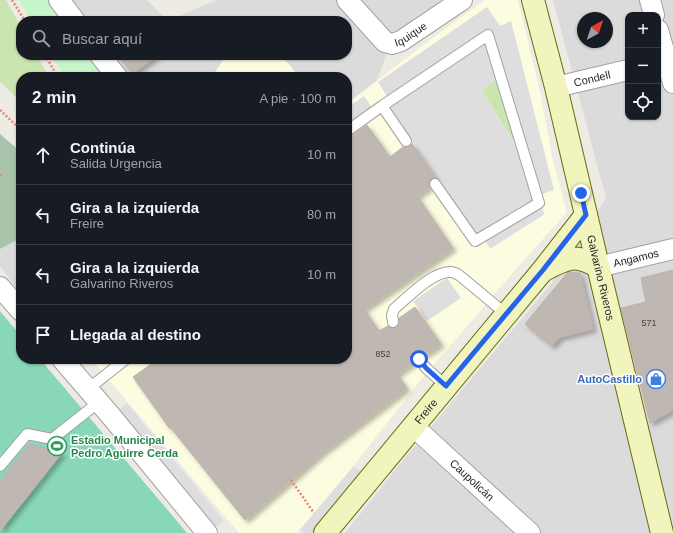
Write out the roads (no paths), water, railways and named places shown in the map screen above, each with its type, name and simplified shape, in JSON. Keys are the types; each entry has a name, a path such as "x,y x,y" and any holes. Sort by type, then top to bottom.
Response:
{"main road":[{"name":"Galvarino Riveros","path":"533,0 556,87 662,533"},
{"name":"Freire","path":"325,533 540,273 586,215"},
{"path":"540,273 558,262 575,258 588,261 598,267"}],"street":[{"path":"59,0 71,16"},
{"name":"Iquique","path":"348,0 385,42 392,44 401,41 462,0"},
{"path":"650,0 653,12"},
{"path":"661,41 673,83"},
{"path":"104,60 113,72"},
{"name":"Condell","path":"556,87 625,71"},
{"name":"Angamos","path":"598,267 673,249"},
{"path":"0,287 16,305"},
{"path":"66,364 207,533"},
{"name":"Caupolicán","path":"413,426 530,533"}],"lane":[{"path":"352,127 488,35 539,203 475,241 435,184"},
{"path":"382,106 406,141"},
{"path":"393,322 392,315 394,309 428,281 442,273 452,272 459,275 506,314"},
{"path":"419,359 426,368 446,386"},
{"path":"0,466 27,434 52,439 122,364"}],"place":[{"name":"AutoCastillo","path":"656,379"},
{"name":"Estadio Municipal Pedro Aguirre Cerda","path":"57,446"}]}
